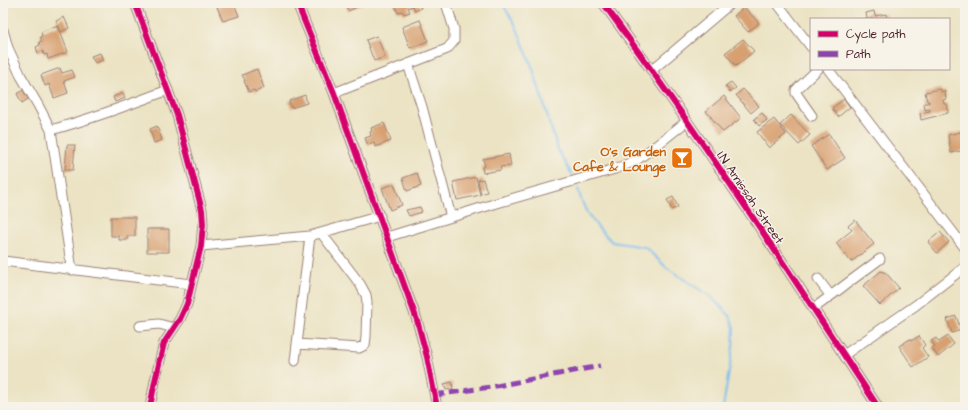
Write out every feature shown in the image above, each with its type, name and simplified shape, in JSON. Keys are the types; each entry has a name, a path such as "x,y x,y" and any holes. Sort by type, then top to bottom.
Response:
{"street":[{"path":"135,3 177,115 202,210 203,224 201,246 187,304 180,319 164,343 150,407"},
{"path":"297,3 334,93 417,320 427,357 437,407"},
{"path":"334,93 447,49 454,41 454,29 446,3"},
{"name":"I.N Amissah Street","path":"603,3 687,121 878,407"},
{"path":"652,70 731,3"},
{"path":"777,3 810,46"},
{"path":"3,30 6,49 38,104 51,130 72,270"},
{"path":"408,64 422,107 451,217"},
{"path":"812,116 796,94 796,90 817,70"},
{"path":"829,70 965,248"},
{"path":"51,130 91,119 168,90"},
{"path":"387,237 615,169 635,161 657,146 687,121"},
{"path":"201,246 322,234 380,216"},
{"path":"297,344 359,348 365,345 366,294 322,234"},
{"path":"296,361 310,236"},
{"path":"813,309 880,259"},
{"path":"3,261 191,284"},
{"path":"844,355 916,305 965,267"},
{"path":"818,279 830,296"},
{"path":"140,326 159,324 174,328"}],"building":[{"path":"222,3 234,3 239,16 223,21 217,7 223,5"},
{"path":"345,3 366,3 348,11"},
{"path":"394,3 426,3 420,5 421,8 415,11 413,6 408,8 410,12 404,14 402,11 398,13"},
{"path":"744,7 759,23 748,32 734,16"},
{"path":"874,11 875,16 886,14 887,18 867,18 866,13"},
{"path":"64,17 69,28 61,32 56,21"},
{"path":"420,20 428,41 410,48 402,27"},
{"path":"58,26 68,52 48,59 47,54 44,55 43,51 38,53 36,47 40,45 39,42 42,41 40,37 42,36 41,32"},
{"path":"377,36 385,57 374,61 366,40"},
{"path":"743,39 754,51 736,66 725,53"},
{"path":"100,53 103,60 95,63 91,56"},
{"path":"60,68 62,73 72,70 75,77 64,81 68,93 54,98 49,84 45,86 41,75"},
{"path":"257,69 264,88 255,92 254,90 249,92 242,75"},
{"path":"731,82 736,88 730,92 725,86"},
{"path":"743,89 759,106 751,113 736,95"},
{"path":"941,89 941,92 945,91 946,99 943,100 944,104 947,104 948,113 921,120 920,113 930,111 930,109 925,110 924,103 929,103 929,101 927,101 925,92"},
{"path":"23,90 28,99 22,103 17,94"},
{"path":"123,93 125,98 115,102 113,97"},
{"path":"305,95 307,103 291,108 289,101"},
{"path":"724,96 741,118 723,132 706,111"},
{"path":"844,99 850,107 838,117 832,108"},
{"path":"762,113 767,120 759,126 754,119"},
{"path":"791,115 810,135 799,145 780,125"},
{"path":"774,119 786,134 769,148 757,132"},
{"path":"384,123 391,141 375,147 374,142 368,145 365,138 371,136 371,128"},
{"path":"157,126 162,140 154,143 150,129"},
{"path":"965,131 965,150 951,153 948,135"},
{"path":"829,134 845,158 827,170 811,146"},
{"path":"67,145 75,145 73,170 65,170"},
{"path":"509,154 511,166 500,167 501,170 483,173 482,167 485,166 483,159"},
{"path":"417,173 421,186 407,191 403,178"},
{"path":"476,177 480,195 457,200 453,182"},
{"path":"483,179 487,192 481,194 478,180"},
{"path":"394,184 402,205 390,210 382,188"},
{"path":"673,197 678,207 672,210 667,200"},
{"path":"420,207 422,212 409,216 406,210"},
{"path":"111,217 135,217 135,236 127,236 127,240 119,240 119,236 111,236"},
{"path":"855,220 874,244 851,262 836,243 852,230 848,226"},
{"path":"147,229 169,229 169,252 147,252"},
{"path":"940,232 949,242 937,253 928,242"},
{"path":"881,271 886,273 899,288 880,305 863,286"},
{"path":"956,316 961,330 952,333 947,319"},
{"path":"919,336 925,345 922,348 928,357 913,367 899,346 910,339 911,341"},
{"path":"948,336 954,344 938,357 932,348 935,346 931,341 936,338 939,342"},
{"path":"452,382 453,389 446,390 444,384"}],"waterway":[{"path":"502,3 516,26 533,69 558,150 572,175"},
{"path":"578,189 587,213 612,242 645,247 667,268 711,297 730,316 734,327 733,347 723,407"}],"marked path":[{"path":"435,395 491,387 600,366"}],"cycle path":[{"path":"135,3 177,115 202,210 203,224 201,246 187,304 180,319 164,343 150,407"},
{"path":"297,3 334,93 417,320 427,357 437,407"},
{"path":"603,3 709,153 878,407"}],"place":[{"name":"O's Garden Cafe & Lounge","path":"682,158"}]}
